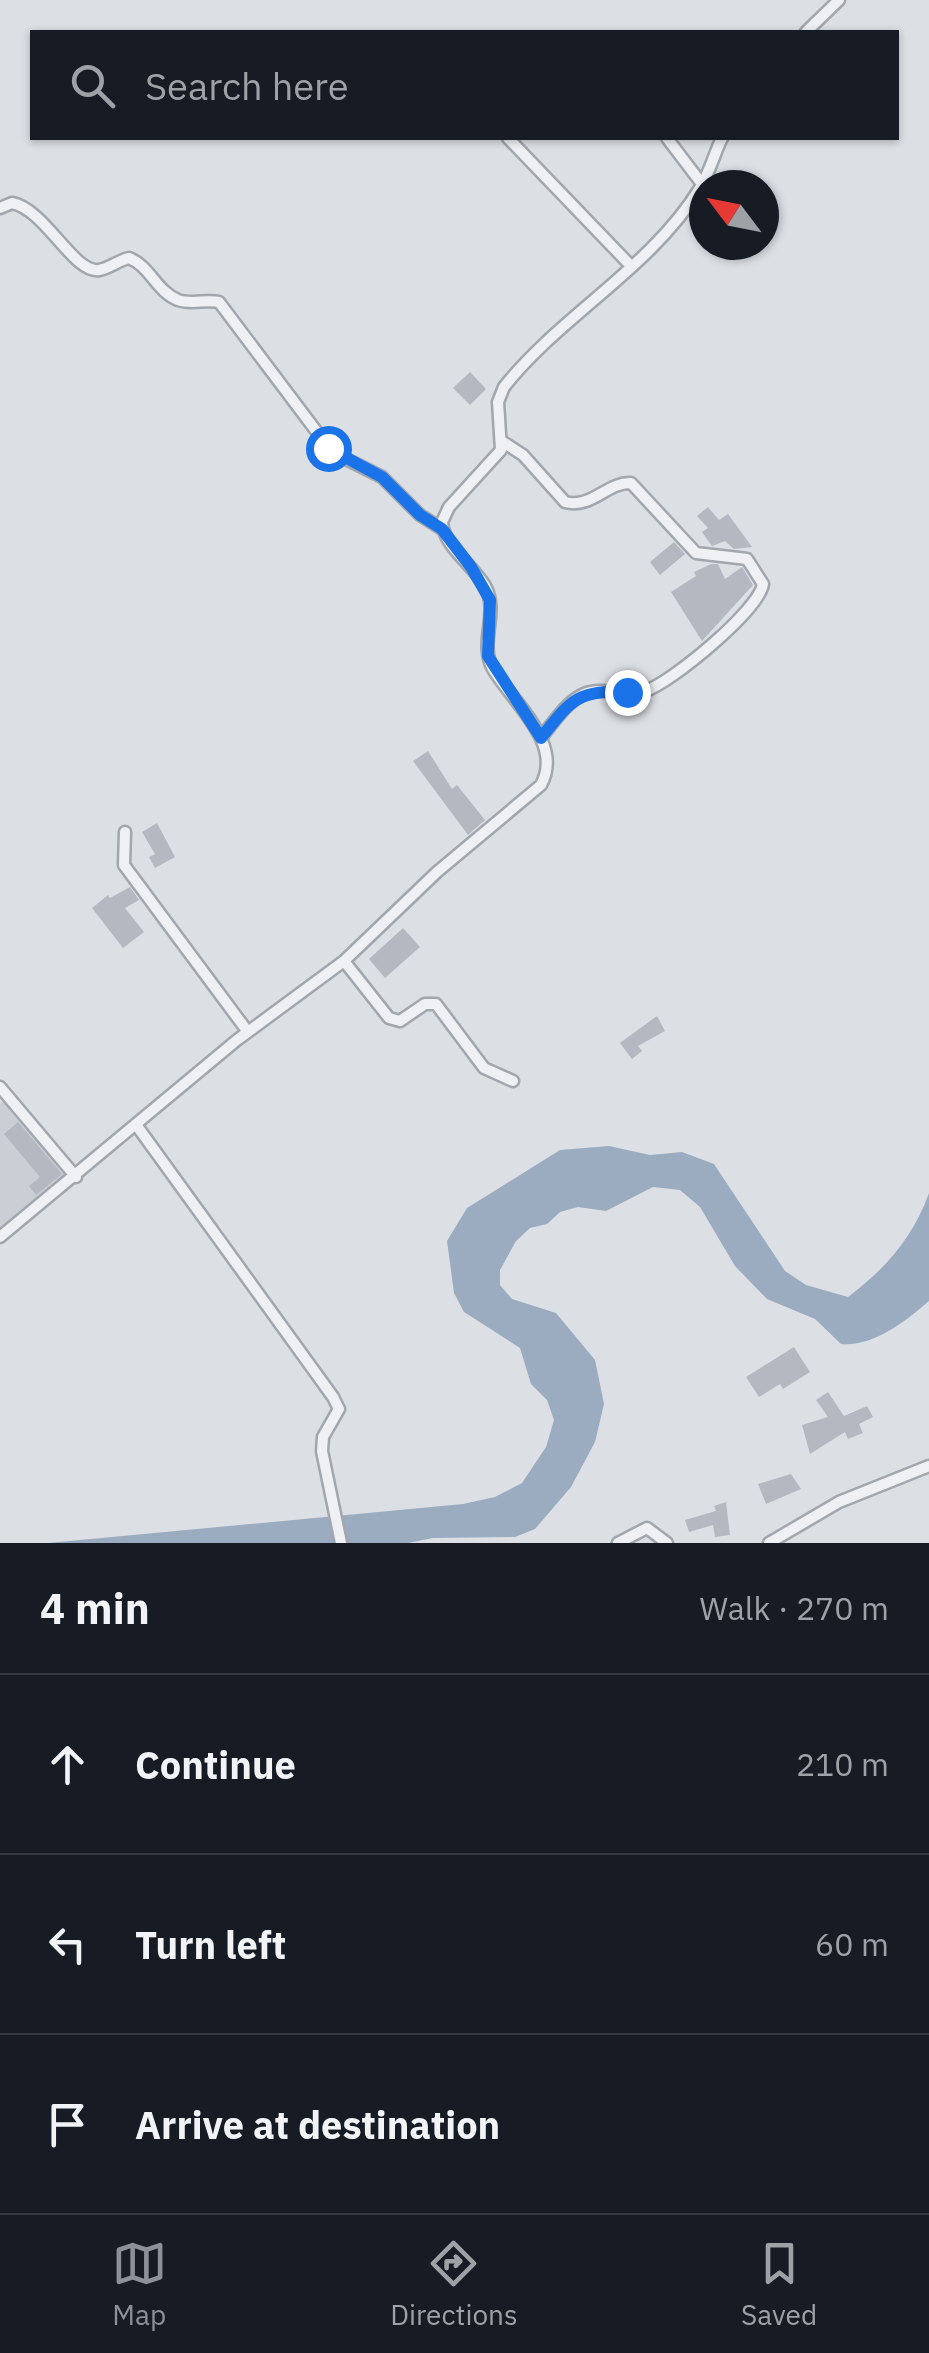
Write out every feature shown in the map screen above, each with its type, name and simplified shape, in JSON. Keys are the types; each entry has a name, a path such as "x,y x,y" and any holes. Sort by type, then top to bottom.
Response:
{"street":[{"path":"808,30 839,0"},
{"path":"510,140 632,266"},
{"path":"669,140 691,170"},
{"path":"708,170 721,140"},
{"path":"442,529 449,507 496,457 503,442 498,402 504,388 632,266 689,199"},
{"path":"0,208 12,203 26,208 86,268 100,270 123,259 134,259 172,297 189,303 219,302 332,452 382,477 420,515 442,529 486,588 491,612 488,656 541,738 547,770 533,796 448,862 344,961 248,1032 0,1237"},
{"path":"503,442 523,455 566,502 581,504 619,484 631,483 696,552 747,560 763,584 760,597 734,625 658,684 638,692 592,691 580,696 541,738"},
{"path":"126,832 124,865 248,1032"},
{"path":"344,961 389,1018 400,1021 426,1004 436,1004 484,1068 513,1081"},
{"path":"0,1086 76,1177"},
{"path":"138,1126 339,1409 323,1437 322,1451 341,1543"},
{"path":"769,1543 838,1502 929,1466"},
{"path":"618,1543 641,1528 653,1530 667,1543"}],"shaded area":[{"path":"3,1101 71,1177 0,1232 0,1103"}],"water":[{"path":"609,1146 650,1155 682,1152 714,1164 785,1271 806,1285 848,1297 896,1251 915,1224 929,1193 929,1301 877,1337 841,1344 815,1319 767,1299 735,1266 700,1207 680,1190 653,1187 606,1211 578,1207 560,1212 547,1224 530,1228 516,1241 500,1270 500,1285 512,1299 556,1313 595,1360 604,1404 595,1442 571,1487 535,1529 515,1537 433,1538 408,1543 48,1543 463,1504 495,1497 522,1483 546,1447 554,1420 547,1400 531,1384 520,1348 464,1312 454,1293 447,1241 467,1208 560,1150"}],"building":[{"path":"470,372 486,389 470,405 453,388"},
{"path":"708,507 719,520 728,514 752,547 734,549 725,541 712,546 702,532 708,528 697,516"},
{"path":"674,542 685,554 660,575 650,562"},
{"path":"718,564 725,579 742,567 753,585 702,641 671,592 696,576 694,572"},
{"path":"428,751 452,789 457,785 485,820 468,835 413,761"},
{"path":"157,823 175,857 155,868 149,857 155,854 142,832"},
{"path":"130,887 139,900 125,908 144,932 123,948 92,908 108,895 110,898"},
{"path":"403,928 420,947 385,978 369,959"},
{"path":"657,1016 665,1031 638,1046 642,1051 632,1059 620,1043"},
{"path":"18,1122 62,1174 36,1195 29,1186 40,1177 4,1134"},
{"path":"794,1347 810,1372 783,1389 780,1384 759,1397 746,1377"},
{"path":"828,1392 844,1416 867,1406 873,1417 859,1424 863,1433 848,1439 845,1432 810,1454 802,1425 828,1417 816,1400"},
{"path":"791,1474 801,1489 766,1504 758,1484"},
{"path":"726,1502 730,1535 715,1537 713,1525 689,1532 685,1520 716,1511 714,1506"}],"route":[{"path":"328,448 382,477 420,515 442,529 471,567 490,600 486,647 492,668 541,738 580,696 592,691 627,692"}]}
